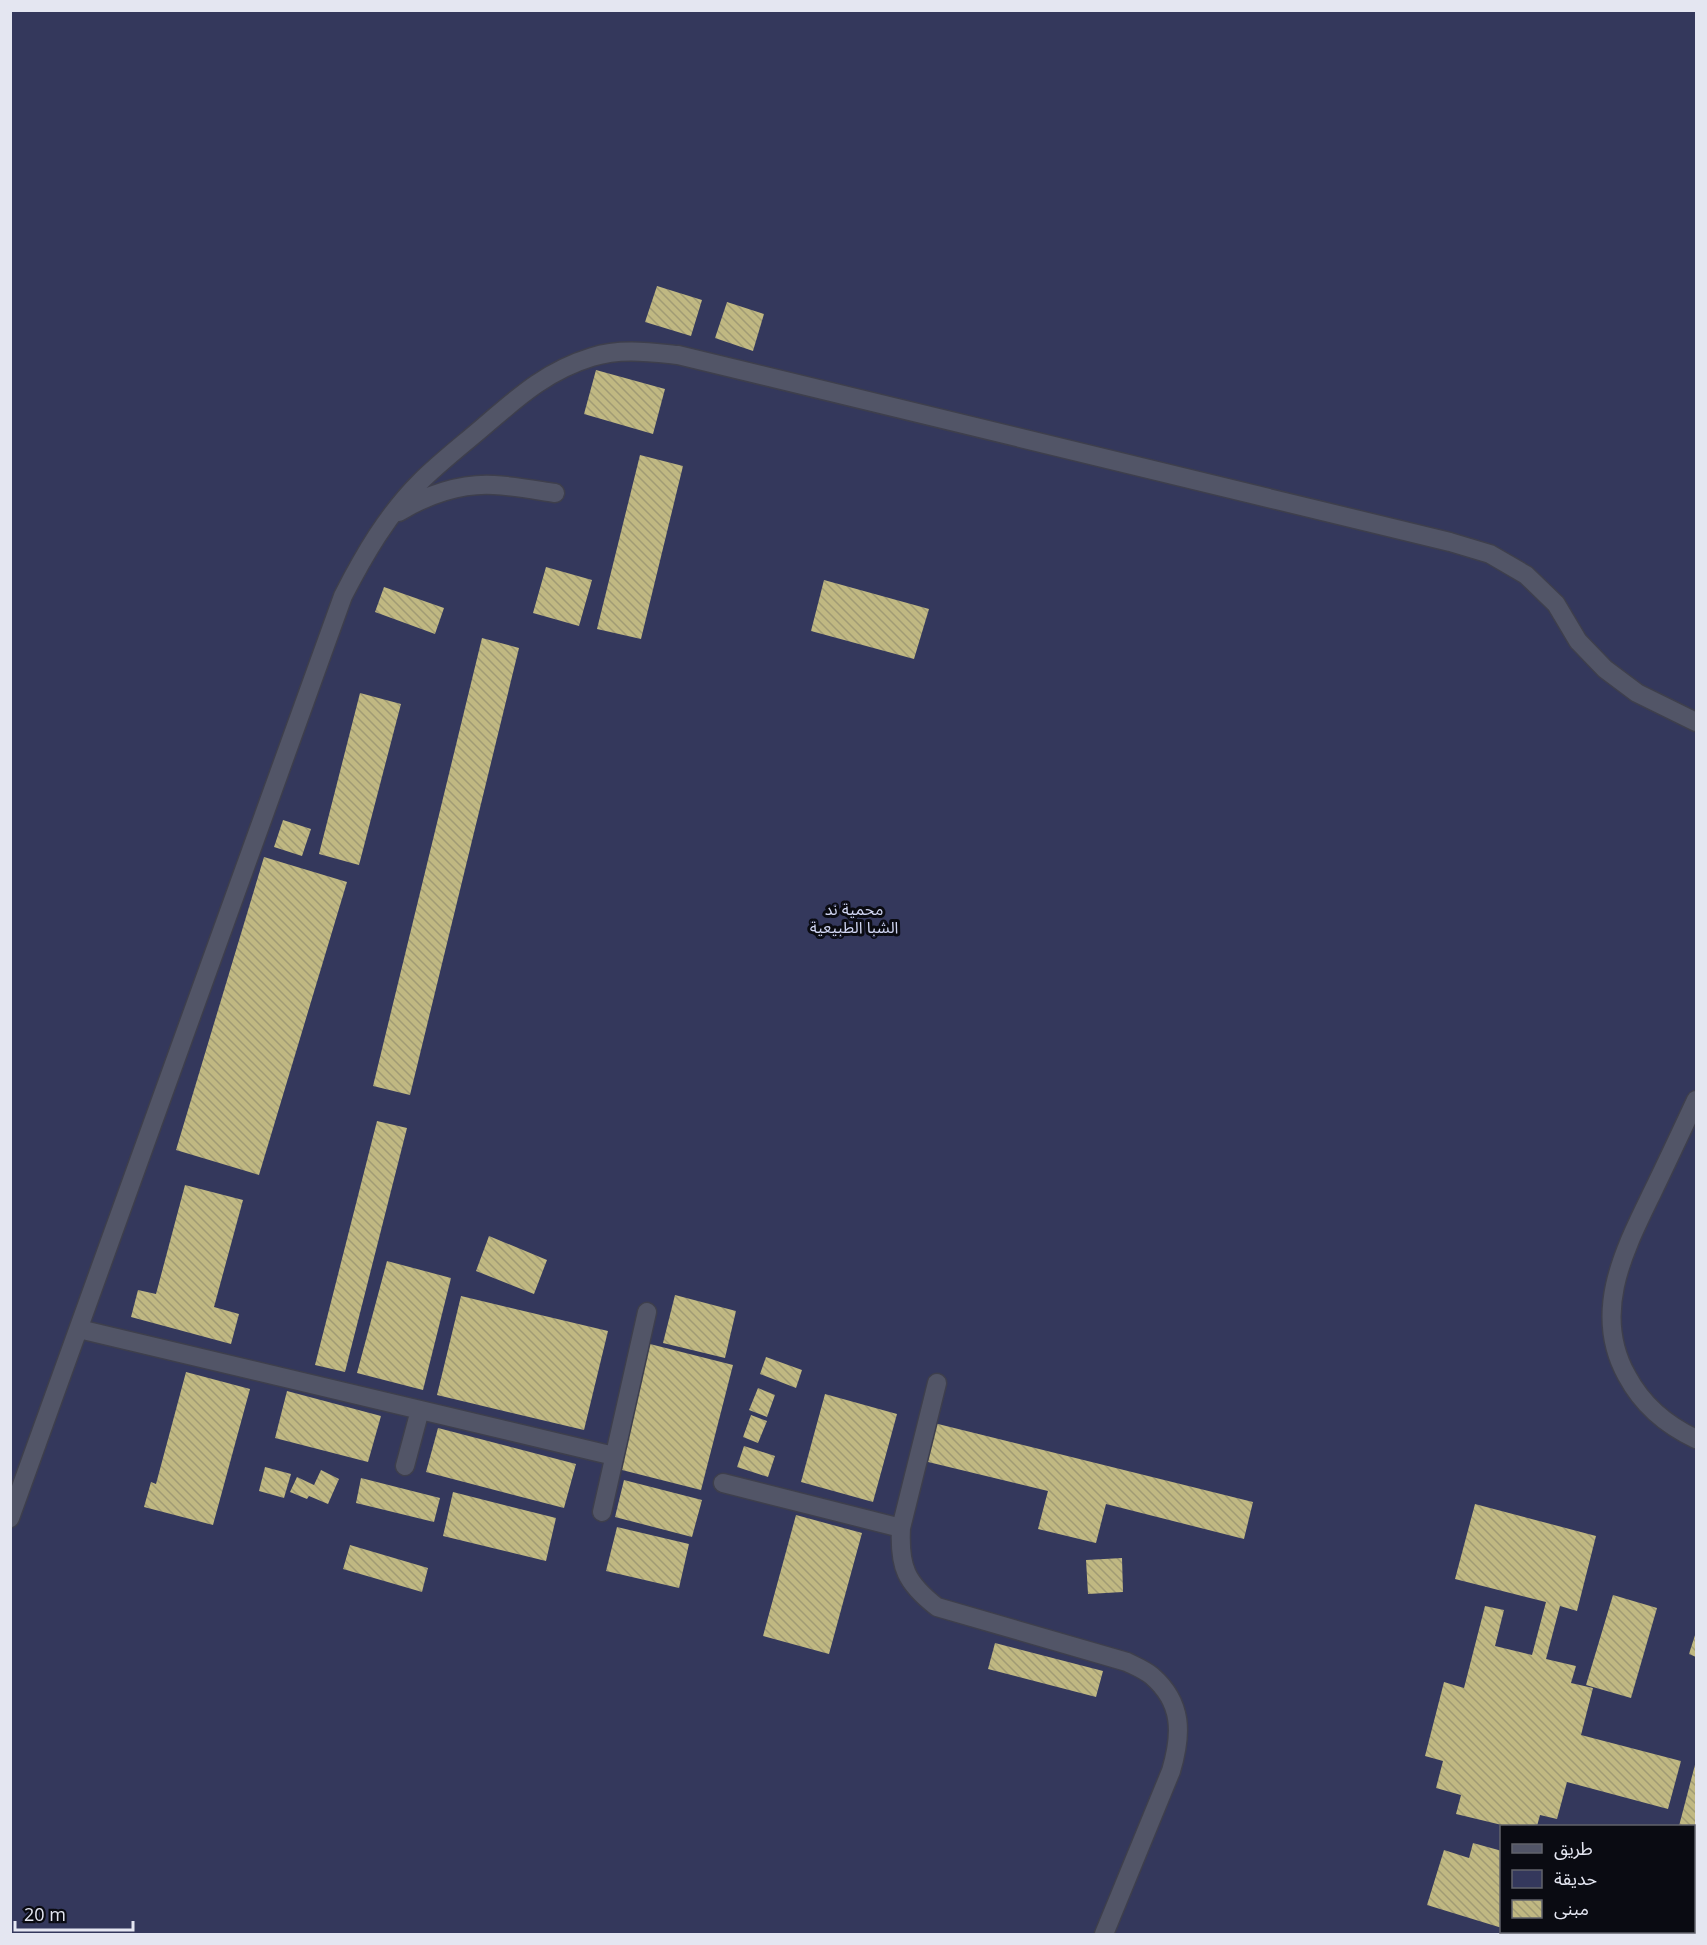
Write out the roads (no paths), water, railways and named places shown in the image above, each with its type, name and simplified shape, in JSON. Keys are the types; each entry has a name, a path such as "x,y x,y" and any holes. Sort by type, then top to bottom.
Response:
{"lane":[{"path":"10,1518 343,596 364,555 419,483 519,396 554,372 594,357 636,350 678,355 1439,539 1490,554 1526,575 1556,604 1578,641 1605,669 1637,693 1696,722"},
{"path":"390,518 413,503 439,493 465,487 492,485 555,493"},
{"path":"1696,1100 1636,1224 1623,1257 1613,1290 1610,1327 1619,1362 1637,1395 1663,1421 1696,1439"},
{"path":"602,1512 647,1312"},
{"path":"79,1329 614,1456"},
{"path":"937,1383 901,1528 900,1551 906,1574 919,1593 937,1607 1127,1662 1151,1675 1169,1694 1178,1719 1179,1746 1104,1935"},
{"path":"405,1466 420,1410"},
{"path":"723,1483 901,1528"}],"park label":[{"name":"محمية ند الشبا الطبيعية","path":"854,918"}]}
